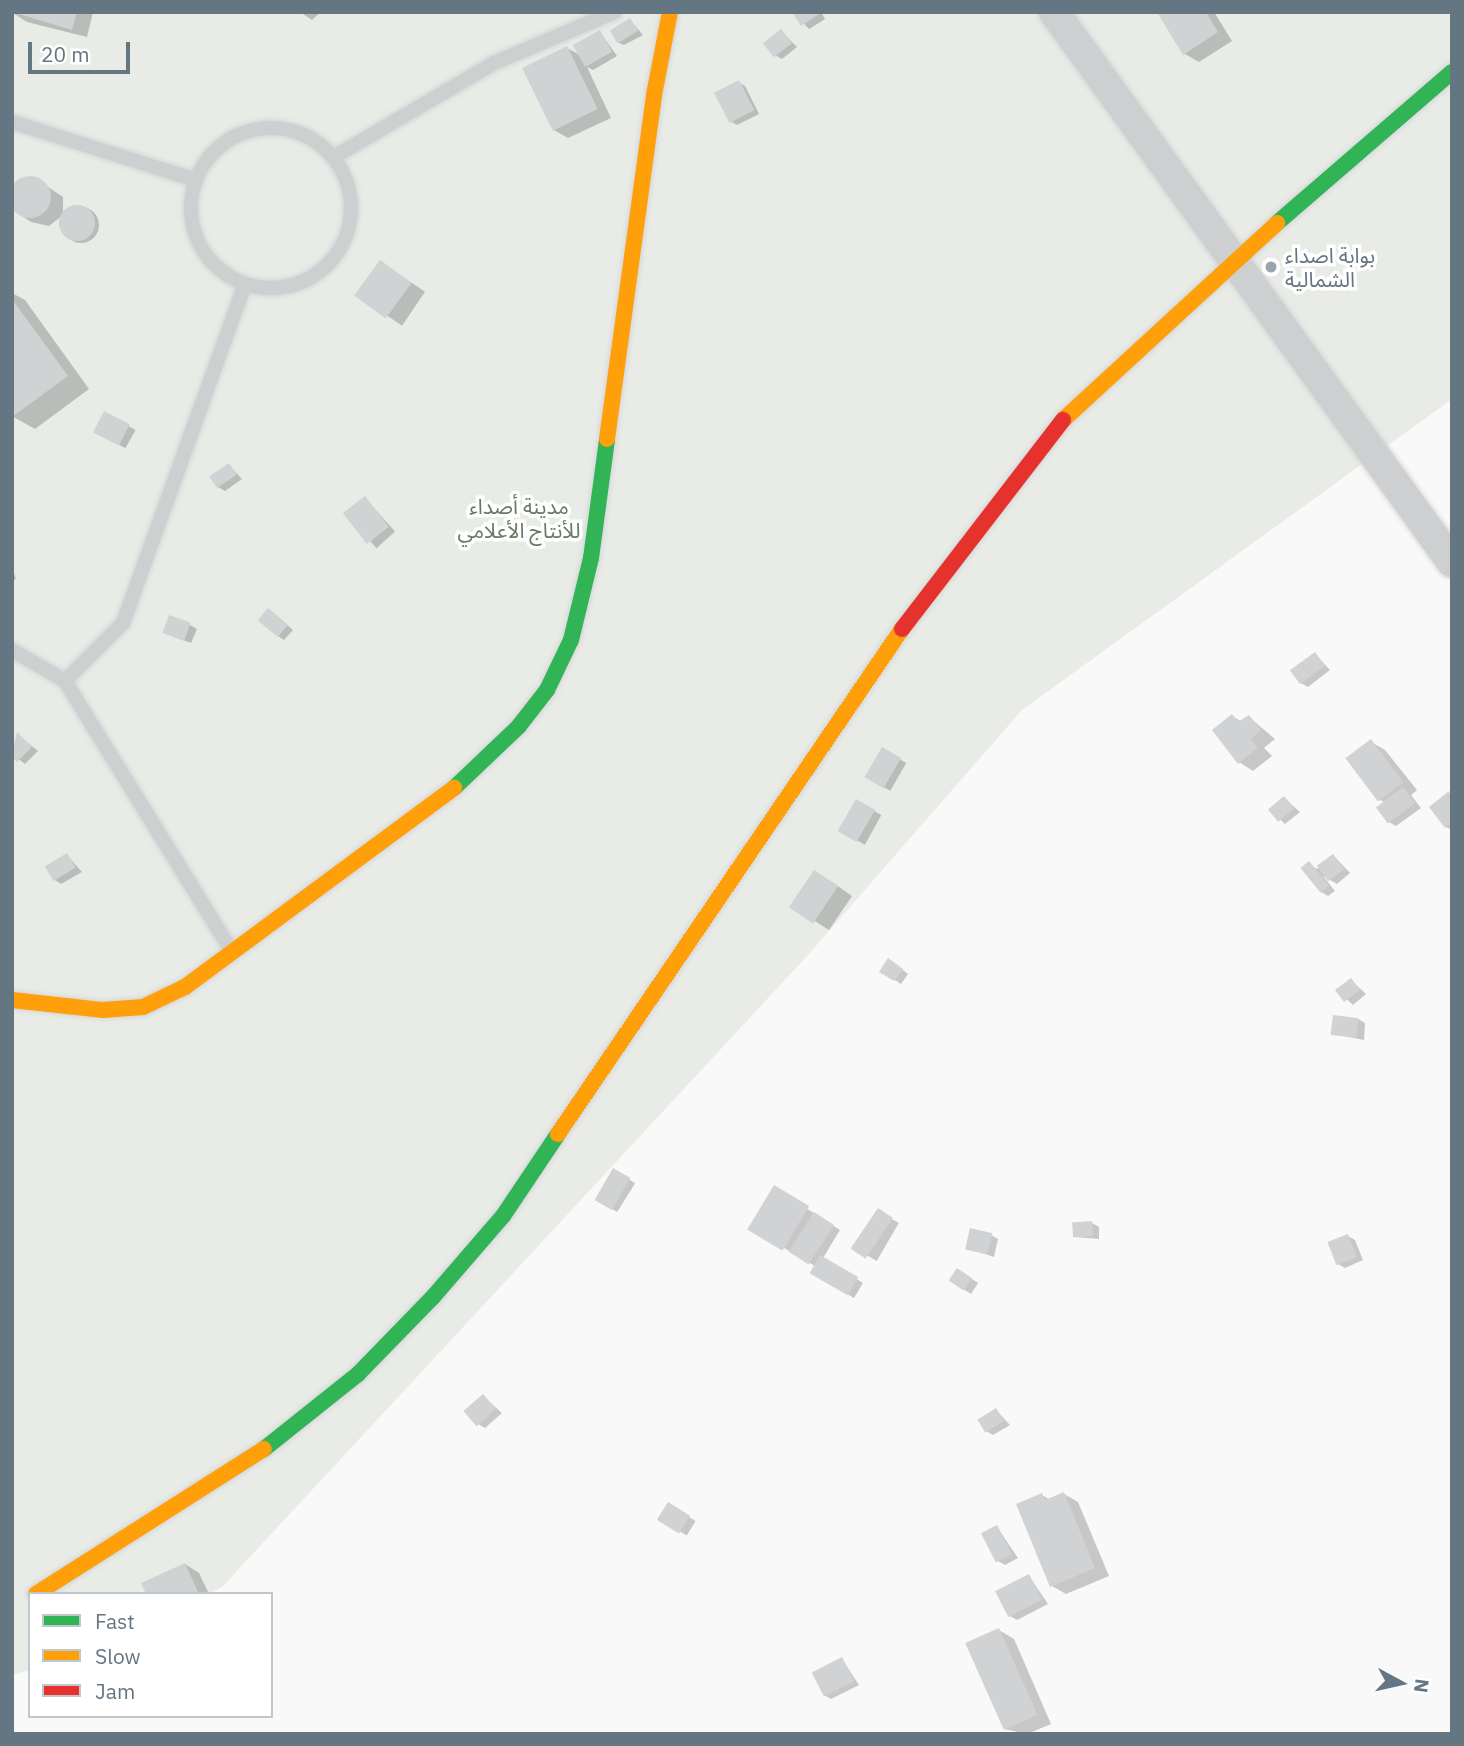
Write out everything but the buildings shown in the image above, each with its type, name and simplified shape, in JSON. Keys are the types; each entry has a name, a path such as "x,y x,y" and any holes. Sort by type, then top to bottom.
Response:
{"main road":[{"path":"12,1000 103,1010 143,1007 185,987 231,950 443,798 519,726 547,690 571,640 591,558 654,95 670,12"},
{"path":"38,1592 257,1455 359,1374 433,1297 503,1216 879,658 1057,428 1354,153 1452,72"}],"street":[{"path":"1054,12 1238,261 1452,562"}],"lane":[{"path":"334,157 494,63 615,12"},
{"path":"12,122 196,180"},
{"path":"258,128 286,128 312,138 334,157 346,179 352,205 349,230 338,254 320,273 296,285 271,289 245,285 222,273 205,254 194,231 190,205 196,180 210,155 231,137 258,128"},
{"path":"65,681 123,623 245,285"},
{"path":"12,650 65,681 231,950"}],"green space":[{"name":"مدينة أصداء للأنتاج الأعلامي","path":"12,12 1452,12 1452,399 1022,710 808,955 222,1587 213,1592 28,1592 28,1671 12,1675"}],"traffic: fast":[{"path":"1277,223 1452,72"},
{"path":"454,788 519,726 547,690 571,640 591,558 607,439"},
{"path":"264,1449 358,1374 433,1297 503,1216 558,1134"}],"traffic: slow":[{"path":"607,439 654,95 670,12"},
{"path":"1063,420 1277,223"},
{"path":"558,1134 902,629"},
{"path":"12,1000 103,1010 143,1007 185,987 454,788"},
{"path":"39,1592 264,1449"}],"traffic: jam":[{"path":"902,629 1063,420"}],"place":[{"name":"بوابة اصداء الشمالية","path":"1271,267"}]}
